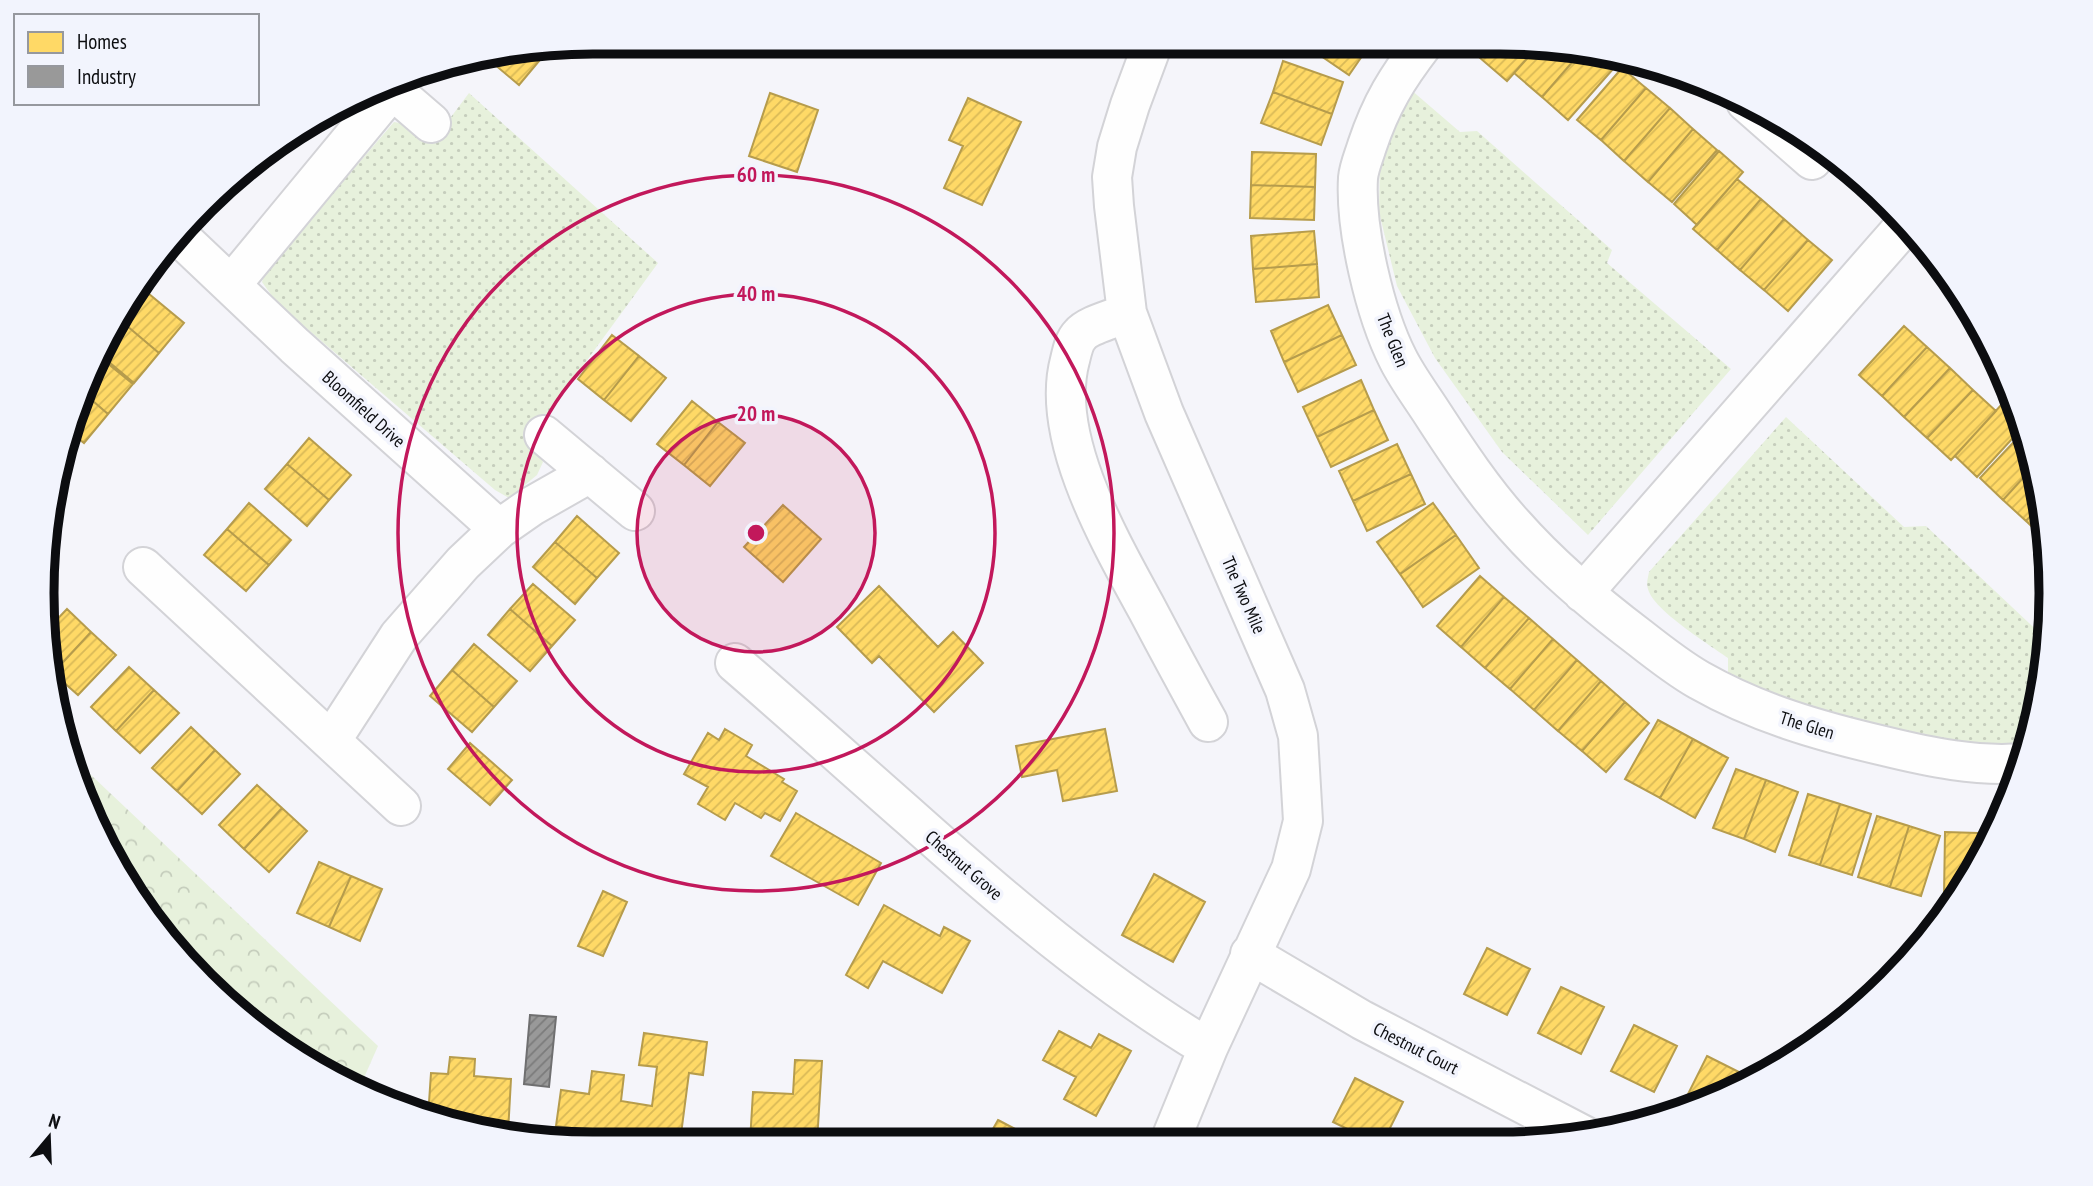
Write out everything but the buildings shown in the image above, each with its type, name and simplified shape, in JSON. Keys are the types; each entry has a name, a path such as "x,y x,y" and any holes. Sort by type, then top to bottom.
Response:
{"street":[{"name":"The Two Mile","path":"1149,54 1126,116 1112,177 1128,313 1164,413 1285,690 1298,736 1303,821 1291,869 1208,1048 1174,1132"},
{"name":"The Glen","path":"1415,54 1399,75 1379,111 1358,176 1359,207 1373,285 1398,358 1448,438 1511,523 1583,593 1680,668 1756,709 1800,725 1914,753 1981,762 2011,763"},
{"path":"395,92 431,124"},
{"path":"231,285 383,97"},
{"path":"1784,136 1812,160"},
{"path":"1583,593 1900,232"},
{"name":"Bloomfield Drive","path":"185,241 295,346 499,530"},
{"path":"1128,313 1092,326 1077,340 1068,367 1066,401 1076,459 1108,538 1208,722"},
{"path":"544,435 635,511"},
{"path":"331,741 399,636 463,563 499,530 554,491 590,473"},
{"path":"142,567 401,806"},
{"name":"Chestnut Grove","path":"735,663 996,894 1077,958 1146,1008 1208,1048"},
{"name":"Chestnut Court","path":"1250,954 1362,1020 1568,1127"}],"green space":[{"path":"1410,89 1460,132 1477,131 1612,250 1607,263 1731,369 1588,535 1502,452 1435,358 1397,286 1379,212 1380,160"},
{"path":"469,93 658,263 528,441 537,449 543,462 537,475 509,498 495,490 277,303 262,282 266,271 394,122 405,124 433,141"},
{"path":"1786,417 1904,527 1926,526 2038,631 2028,698 2016,744 1980,746 1949,743 1884,731 1818,711 1728,673 1728,658 1671,617 1652,597 1647,587 1649,572"},
{"path":"84,768 378,1046 363,1080 294,1041 238,998 212,974 166,921 126,862 95,799"}]}
